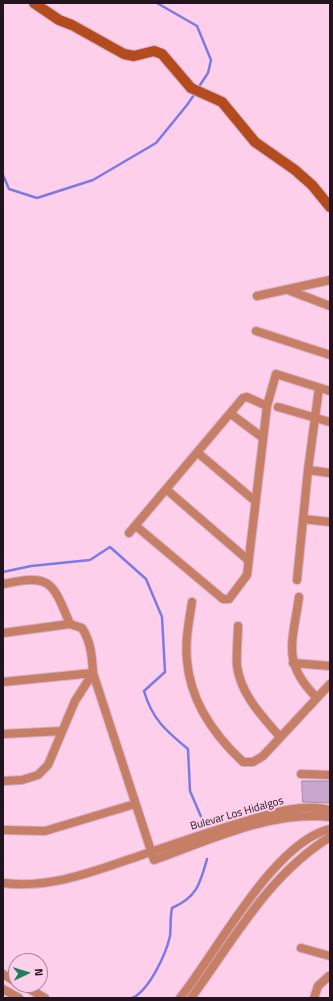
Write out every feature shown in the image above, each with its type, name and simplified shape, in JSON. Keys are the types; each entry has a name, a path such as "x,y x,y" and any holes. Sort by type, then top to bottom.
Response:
{"street":[{"path":"34,3 59,20 72,24 124,54 134,56 154,51 158,52 191,88 212,97 226,106 254,142 295,170 312,185 330,207"},
{"path":"257,296 330,280"},
{"path":"287,290 330,306"},
{"path":"256,331 330,355"},
{"path":"136,526 226,600 229,600 247,575 267,406 277,374 330,391"},
{"path":"297,580 308,470 319,388"},
{"path":"129,533 245,397 267,406"},
{"path":"278,407 314,419 330,422"},
{"path":"231,414 263,438"},
{"path":"198,452 256,500"},
{"path":"308,470 330,473"},
{"path":"167,490 248,560"},
{"path":"303,519 330,522"},
{"path":"3,584 27,579 41,580 57,594 70,624"},
{"path":"299,597 291,650 293,663 305,685 316,697"},
{"path":"192,602 186,645 187,660 193,690 199,705 214,731 242,762 253,762 263,756 316,697 330,684"},
{"path":"3,633 70,624 82,628 89,638 92,653 93,673 151,852"},
{"path":"238,626 237,666 244,691 253,705 280,737"},
{"path":"293,663 330,666"},
{"path":"3,682 93,673"},
{"path":"3,781 22,780 38,775 48,765 75,701 93,673"},
{"path":"3,734 62,731"},
{"path":"302,774 330,775"},
{"path":"3,830 45,831 135,804"},
{"name":"Bulevar Los Hidalgos","path":"3,883 38,884 75,878 264,816 306,808 322,808 330,810"},
{"name":"Bulevar Los Hidalgos","path":"151,852 154,860 262,823 288,818 330,817"},
{"path":"180,998 195,979 234,919 266,878 283,859 301,844 316,834 330,829"},
{"path":"191,998 258,904 280,878 318,845 330,837"},
{"path":"302,948 330,956"},
{"path":"314,998 318,986 330,976"},
{"path":"3,989 19,998"}],"building":[{"path":"302,781 330,781 330,803 303,802"}],"waterway":[{"path":"157,3 197,26 211,60 208,73 198,88"},
{"path":"3,175 9,189 37,198 93,180 156,143 196,92"},
{"path":"3,572 31,566 90,560 110,547 146,579 162,617 165,672 144,691 151,709 161,724 188,749 190,791 202,819"},
{"path":"132,998 145,988 161,962 170,936 172,908 187,899 196,889 207,859"}]}
